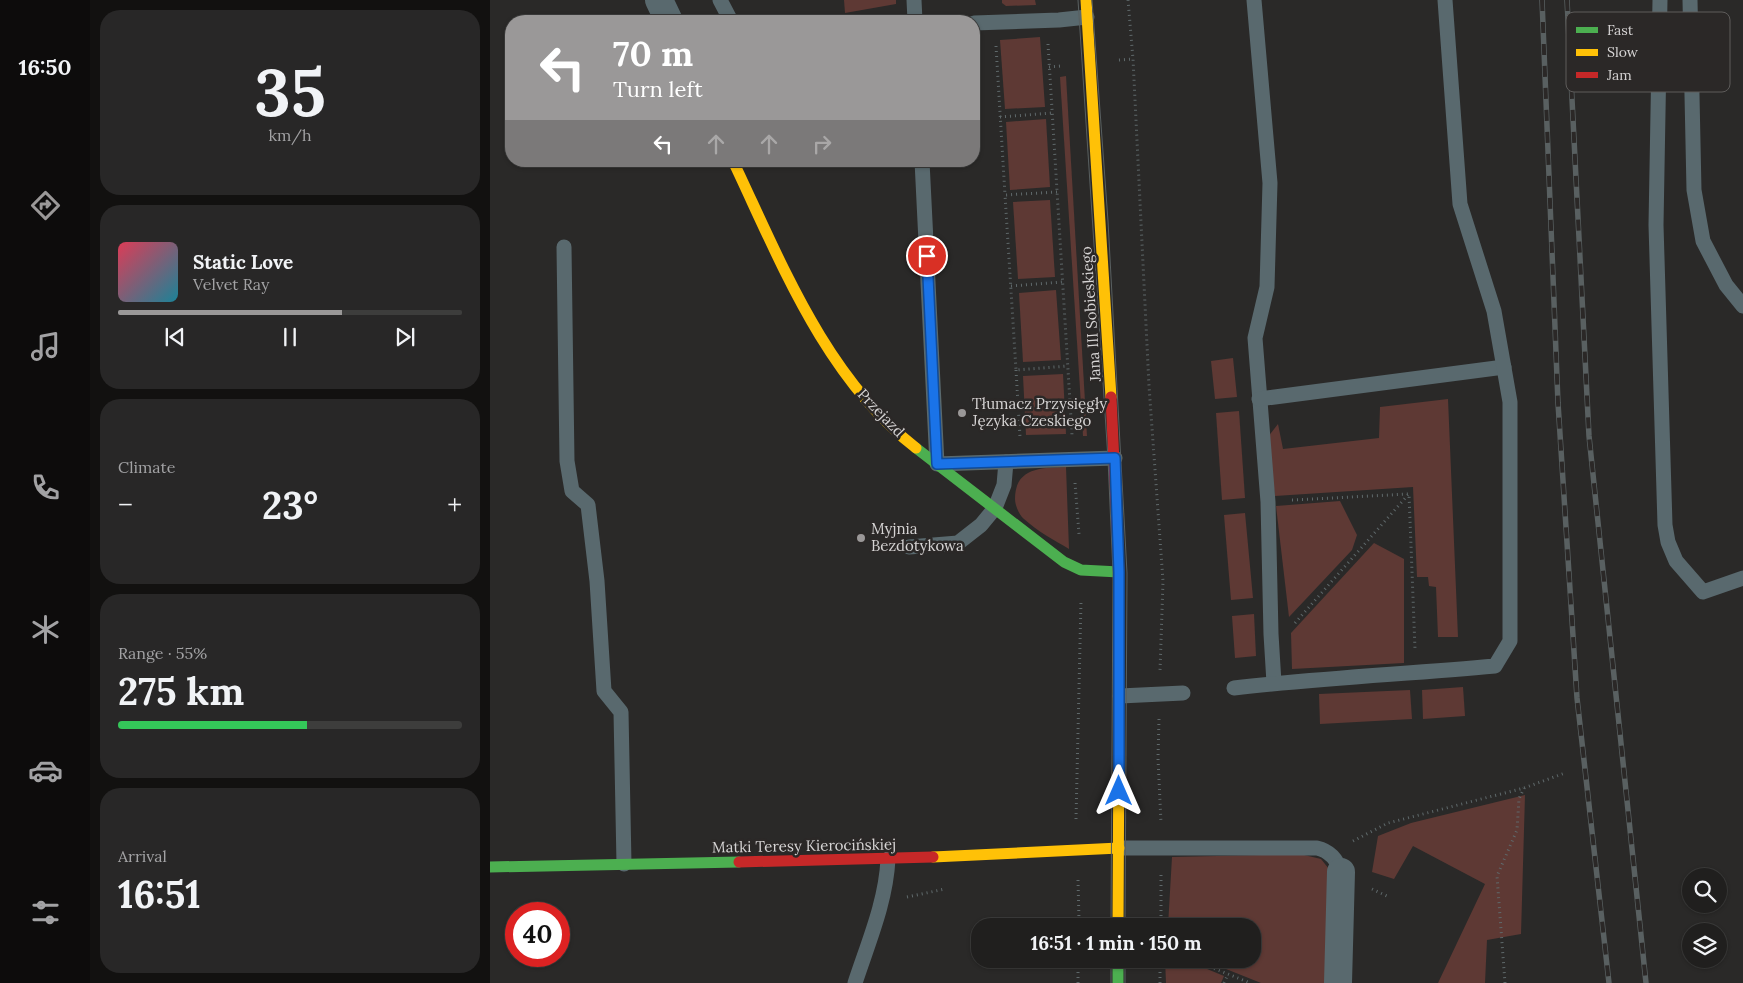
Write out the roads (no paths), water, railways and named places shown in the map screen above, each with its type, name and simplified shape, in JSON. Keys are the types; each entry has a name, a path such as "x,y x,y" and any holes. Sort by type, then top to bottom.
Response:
{"street":[{"path":"659,0 666,15"},
{"name":"Jana III Sobieskiego","path":"1086,0 1115,458 1119,572 1118,918"},
{"name":"Przejazd","path":"736,167 794,292 829,350 868,404 914,446 1064,562 1081,570 1119,572"},
{"name":"Matki Teresy Kierocińskiej","path":"490,867 888,859 1119,848"},
{"path":"1335,863 1338,983"},
{"path":"1118,968 1118,983"}],"lane":[{"path":"720,0 728,15"},
{"path":"914,0 915,15"},
{"path":"1254,0 1270,183 1267,287 1256,338 1268,502 1274,683"},
{"path":"1234,688 1274,683 1495,666 1510,641 1510,402 1494,311 1460,204 1445,0"},
{"path":"980,24 1087,17"},
{"path":"1658,92 1656,225 1665,525 1668,542 1676,560 1703,592 1743,578"},
{"path":"1692,92 1694,190 1703,241 1726,285 1743,306"},
{"path":"922,167 937,464 1115,458"},
{"path":"564,247 567,461 572,491 588,505 597,581 604,691 621,712 624,864"},
{"path":"1259,399 1504,368"},
{"path":"909,547 958,543 981,525 995,508 1004,485 1006,462"},
{"path":"1120,696 1183,693"},
{"path":"1119,848 1316,848 1335,863"},
{"path":"855,983 882,902 887,880 888,859"}],"tram line":[{"path":"1078,0 1108,459 1113,573 1111,918"},
{"path":"1092,0 1108,221 1127,573 1125,918"},
{"path":"1111,968 1111,983"},
{"path":"1125,968 1125,983"}],"railway":[{"path":"1542,0 1558,403 1577,698 1609,983"},
{"path":"1567,0 1568,12"},
{"path":"1572,92 1589,436 1646,983"}],"place":[{"name":"Tłumacz Przysięgły Języka Czeskiego","path":"962,413"},
{"name":"Myjnia Bezdotykowa","path":"861,538"}]}
